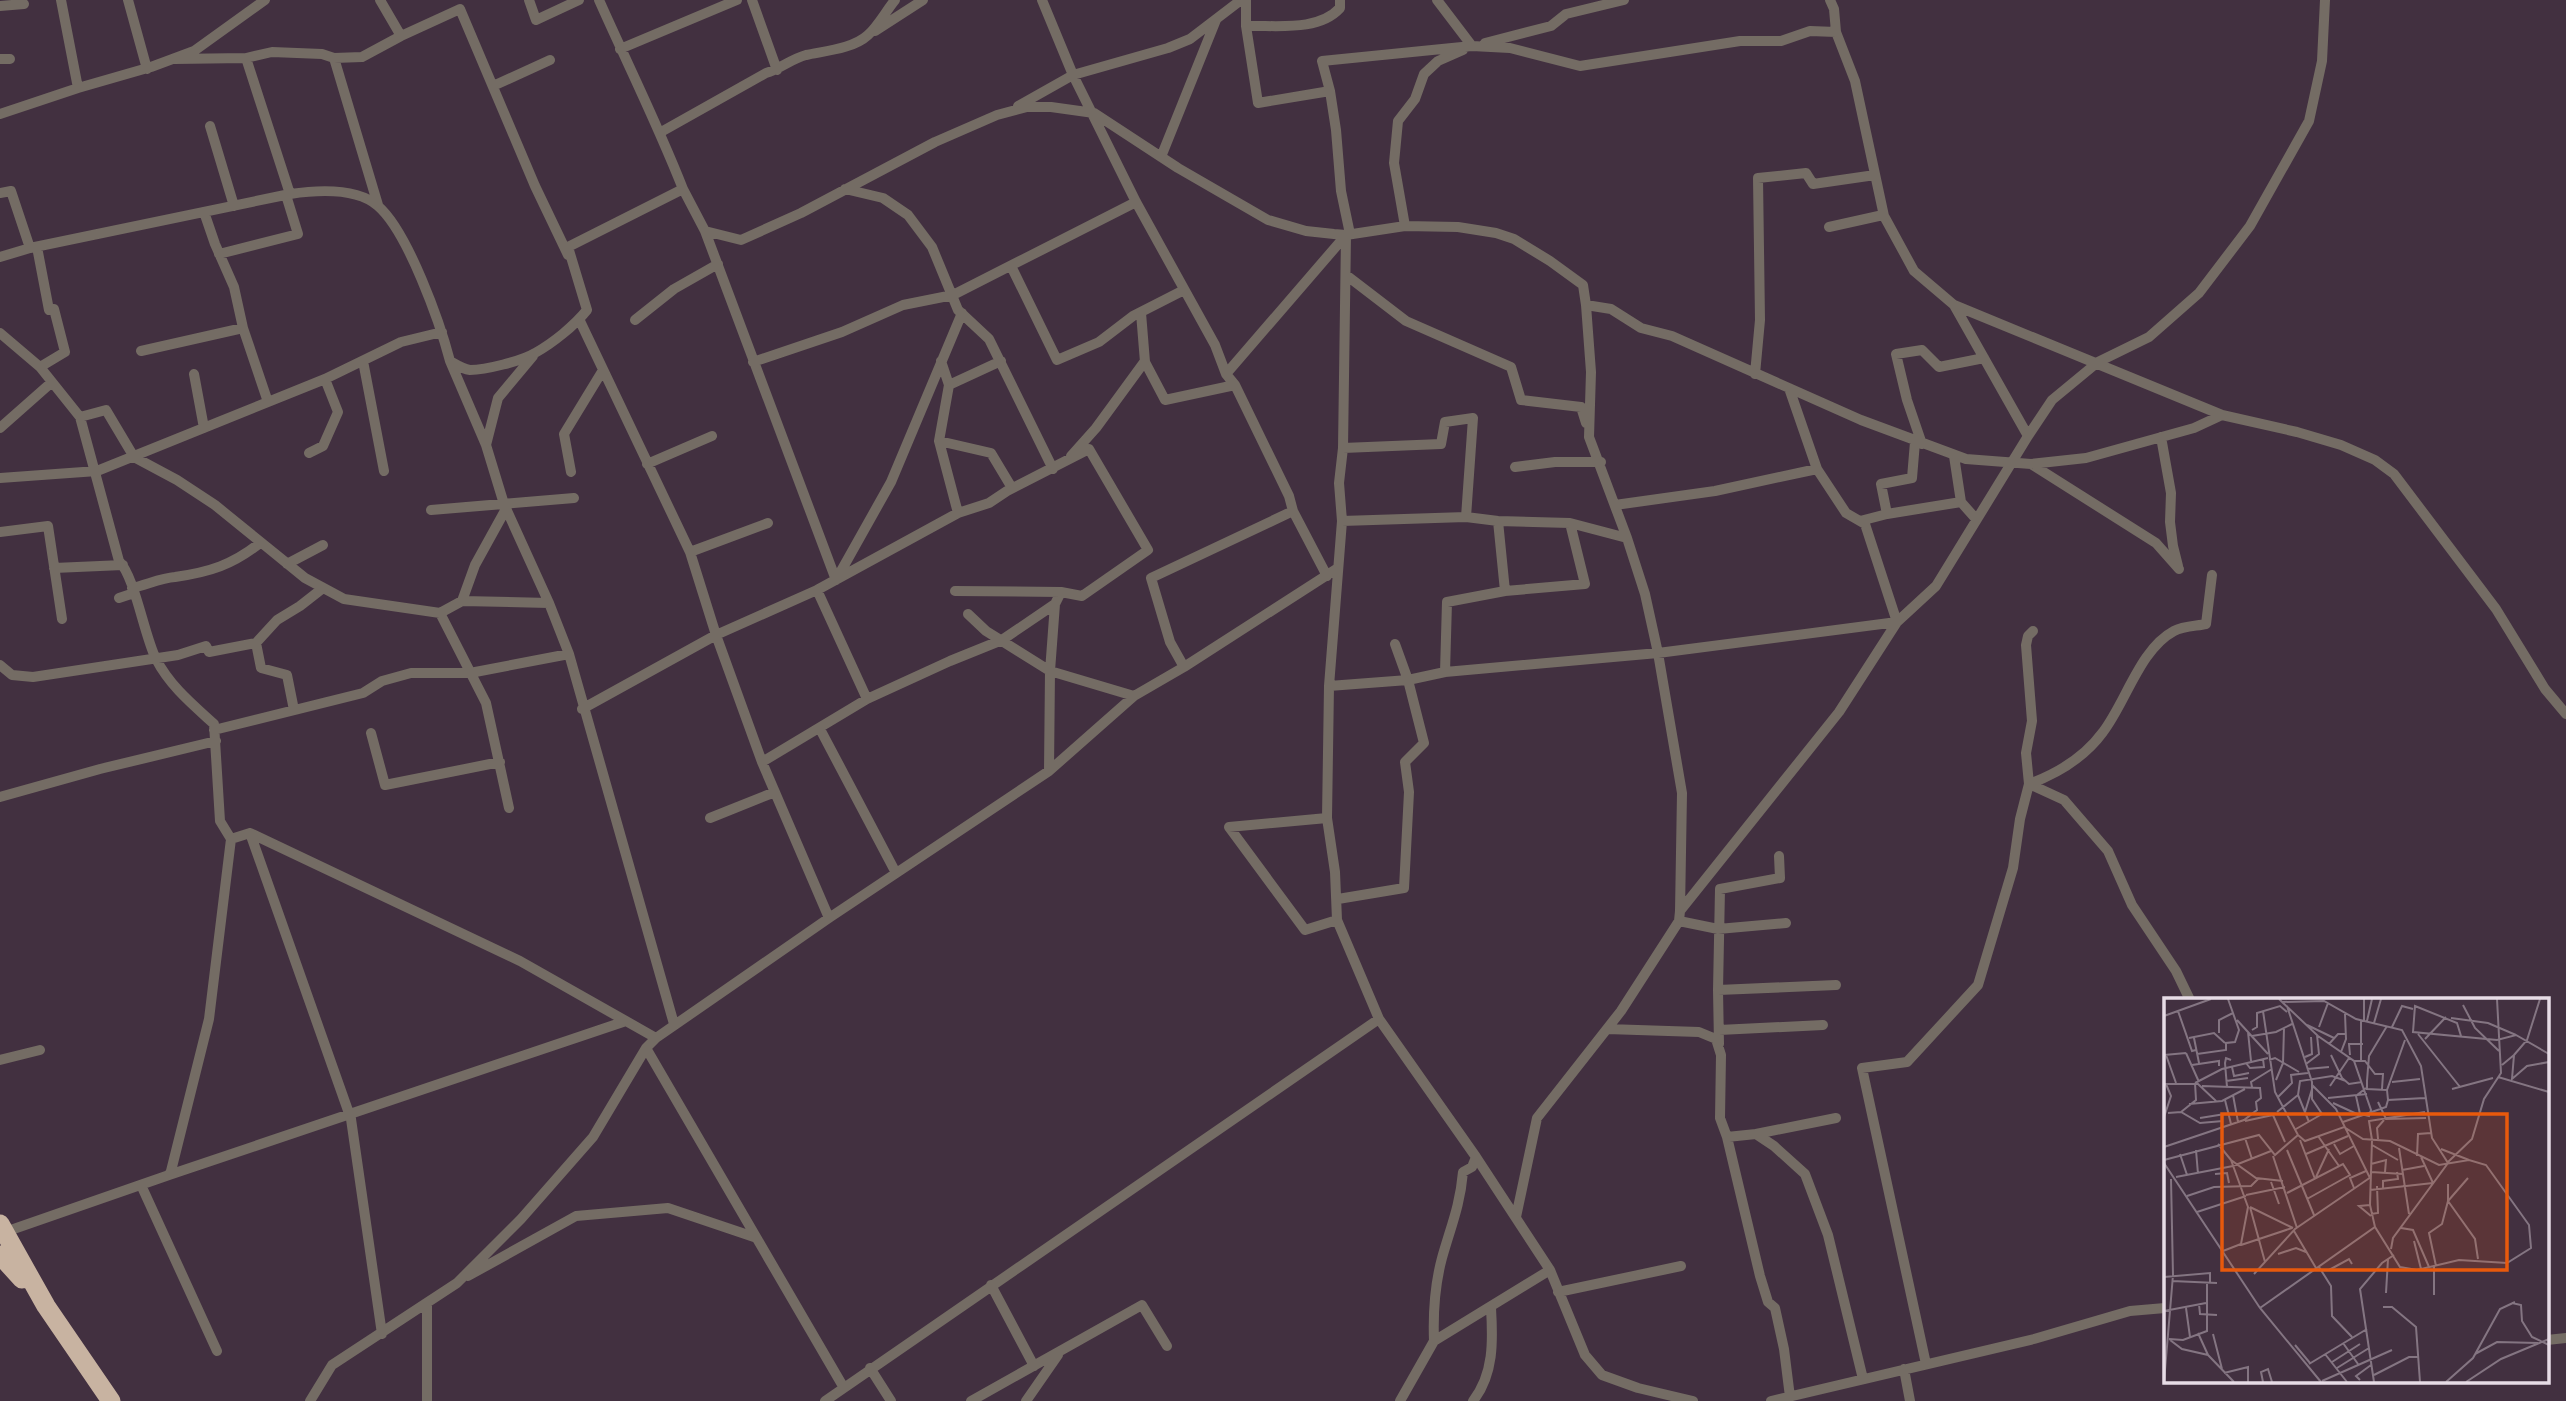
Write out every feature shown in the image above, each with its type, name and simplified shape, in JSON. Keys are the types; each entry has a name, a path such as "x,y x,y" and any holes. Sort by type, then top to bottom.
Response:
{"highway":[{"path":"3,1228 46,1306 111,1401"},
{"path":"0,1255 46,1306"}],"street":[{"path":"61,0 78,88"},
{"path":"128,0 147,69"},
{"path":"0,114 147,69 194,51 265,0"},
{"path":"380,0 401,36"},
{"path":"529,0 536,20 579,0"},
{"path":"599,0 705,231 836,580"},
{"path":"620,49 737,0"},
{"path":"752,0 777,70"},
{"path":"867,37 895,0"},
{"path":"661,132 789,61 828,52 867,37 923,0"},
{"path":"1042,0 1073,75 1136,202 1215,345 1226,374 1289,496 1293,511 1328,576"},
{"path":"1246,0 1246,26 1258,103 1330,91"},
{"path":"1246,26 1303,25 1334,14 1340,8 1340,0"},
{"path":"1437,0 1472,46"},
{"path":"1624,0 1566,14 1551,26 1472,46 1322,61 1330,91 1348,234 1343,448 1339,483 1342,521 1329,687 1328,818 1338,899 1337,920 1379,1019 1476,1157 1550,1270 1585,1355 1602,1375 1638,1388 1693,1401"},
{"path":"1830,0 1834,9 1836,32 1855,80 1883,215 1914,271 1954,304 2222,415 2297,432 2341,445 2375,460 2394,474 2444,537 2475,584 2496,609 2545,689 2566,713"},
{"path":"1516,1217 1537,1118 1646,975 1680,916 1839,712 1898,622 1936,586 2052,400 2098,362 2149,337 2199,293 2250,226 2309,121 2322,61 2325,0"},
{"path":"705,231 741,240 845,190 935,142 1013,110 1073,75 1168,48 1190,39 1232,2"},
{"path":"0,6 24,4"},
{"path":"174,59 246,58 272,52 322,54 334,58 362,57 460,9 535,186 573,264"},
{"path":"1161,157 1216,18"},
{"path":"1405,226 1394,163 1398,121 1415,99 1424,74 1438,61 1472,46 1510,48 1580,66 1740,41 1781,41 1810,31 1836,32"},
{"path":"219,254 298,234 246,58"},
{"path":"334,58 378,205 402,236 486,445 505,505 569,654 582,709 674,1024"},
{"path":"493,86 550,60"},
{"path":"1013,110 1051,107 1094,113 1161,157 1268,220 1306,231 1348,234 1405,226 1458,227 1514,239 1583,285 1587,304 1591,372 1590,437"},
{"path":"210,126 234,206"},
{"path":"1755,374 1760,320 1758,178 1806,173 1813,184 1875,175"},
{"path":"486,445 498,398 534,354 587,310 568,247 684,189"},
{"path":"845,190 883,198 908,215 932,247 958,310 989,339 1053,469"},
{"path":"0,193 10,191 34,247 49,310 54,309 65,352 40,367"},
{"path":"0,257 34,247 288,195 329,192 353,194 378,205"},
{"path":"753,362 842,332 903,305 953,295 1136,202"},
{"path":"204,212 234,287 243,328 268,402"},
{"path":"1829,227 1883,215"},
{"path":"1226,374 1348,234"},
{"path":"635,320 674,289 718,264"},
{"path":"1011,265 1057,360 1098,342 1133,316 1184,290"},
{"path":"1346,275 1406,321 1511,367 1521,400 1581,407 1628,538 1645,594 1658,653 1682,793 1680,916"},
{"path":"1587,304 1611,309 1641,328 1672,336 1755,374 1954,456 2011,464 2086,458 2194,428 2222,415"},
{"path":"1954,304 2028,436"},
{"path":"836,580 891,482 962,313"},
{"path":"1141,313 1145,362 1165,400 1234,385"},
{"path":"579,319 690,552 716,635 762,762 829,918"},
{"path":"141,351 243,328"},
{"path":"0,478 97,471 325,379 401,342 442,332"},
{"path":"0,333 40,367 80,417 97,471 119,561 133,591 156,658 171,684 214,724 220,821 230,839 209,1019 169,1175"},
{"path":"1887,513 1881,484 1912,478 1919,443 1896,354 1922,350 1939,367 1984,358"},
{"path":"450,361 460,368 472,370 534,354"},
{"path":"363,361 384,471"},
{"path":"941,361 949,385 939,441 957,513"},
{"path":"949,385 1001,361"},
{"path":"1066,461 1096,428 1145,362"},
{"path":"571,472 564,434 603,370"},
{"path":"194,374 204,428"},
{"path":"309,453 323,446 338,412 325,379"},
{"path":"0,428 52,382"},
{"path":"1789,388 1817,468 1846,513 1865,524 1898,622"},
{"path":"80,417 106,410 134,457 177,480 215,506 287,565 344,599 440,613 462,601 549,603"},
{"path":"1343,448 1441,444 1445,422 1473,418 1466,517"},
{"path":"647,464 712,436"},
{"path":"2031,464 2155,543 2179,569 2171,534 2171,493 2161,437"},
{"path":"939,441 991,453 1012,488"},
{"path":"582,709 716,635 817,590 957,513 989,503 1012,488 1089,449 1148,551 1082,596 1061,592 955,590"},
{"path":"1954,456 1961,502 1976,519"},
{"path":"1515,467 1555,462 1601,462"},
{"path":"1615,505 1716,491 1817,468"},
{"path":"430,510 574,498"},
{"path":"1860,521 1887,513 1961,502"},
{"path":"462,601 475,565 505,505"},
{"path":"1184,667 1170,642 1151,578 1293,511"},
{"path":"1342,521 1466,517 1498,521 1570,523 1628,538"},
{"path":"1498,521 1505,591"},
{"path":"690,552 768,523"},
{"path":"1445,672 1447,602 1505,591 1585,584 1570,523"},
{"path":"0,532 48,526 62,619"},
{"path":"119,598 174,577 219,568 235,561 260,543"},
{"path":"287,565 323,545"},
{"path":"54,568 123,565"},
{"path":"457,1283 521,1219 593,1137 646,1048 656,1038 1049,771 1134,696 1338,568"},
{"path":"2029,784 2053,775 2077,761 2120,705 2139,668 2161,642 2175,630 2206,624 2212,575"},
{"path":"0,665 12,675 33,677 178,655 206,646 209,652 256,643 277,620 323,588"},
{"path":"817,590 867,699"},
{"path":"1049,771 1055,604 1061,592"},
{"path":"762,762 867,699 1002,640 1055,604"},
{"path":"440,613 486,703 509,807"},
{"path":"968,614 986,631 1051,671 1134,696"},
{"path":"1329,687 1408,680 1445,672 1658,653 1898,622"},
{"path":"1926,1364 1862,1068 1907,1062 1978,985 2013,868 2020,819 2029,784 2026,753 2032,721 2026,645 2028,636 2033,631"},
{"path":"256,643 261,668 287,675 294,710"},
{"path":"1338,899 1404,888 1409,792 1405,762 1424,743 1408,680 1395,644"},
{"path":"0,797 215,736 294,710 363,693 382,681 411,673 470,673 569,654"},
{"path":"820,729 896,873"},
{"path":"371,733 385,785 500,762"},
{"path":"2029,784 2063,800 2108,851 2132,905 2176,971 2189,998"},
{"path":"710,818 775,792"},
{"path":"1328,818 1229,827 1305,930 1337,920"},
{"path":"230,839 250,833 520,961 656,1038"},
{"path":"250,833 349,1114 382,1334"},
{"path":"1779,856 1780,878 1720,889 1720,1118 1727,1137 1760,1276 1768,1302 1775,1308 1790,1397"},
{"path":"1680,916 1718,929 1786,923"},
{"path":"1718,990 1836,985"},
{"path":"825,1401 870,1367 1379,1019"},
{"path":"3,1228 141,1185 626,1021"},
{"path":"1719,1030 1823,1025"},
{"path":"1607,1029 1699,1032 1716,1039 1719,1044"},
{"path":"646,1048 844,1388"},
{"path":"0,1060 40,1050"},
{"path":"1727,1137 1836,1118"},
{"path":"1756,1134 1805,1174 1828,1235 1863,1379"},
{"path":"1434,1340 1433,1319 1441,1261 1460,1202 1462,1172 1472,1167 1476,1157"},
{"path":"141,1185 217,1351"},
{"path":"310,1401 332,1365 457,1283 576,1216 668,1208 754,1237"},
{"path":"1559,1292 1681,1266"},
{"path":"1400,1401 1434,1340 1550,1270"},
{"path":"991,1285 1034,1366"},
{"path":"427,1304 427,1401"},
{"path":"971,1401 1142,1306 1167,1346"},
{"path":"1473,1401 1485,1387 1493,1341 1490,1308"},
{"path":"1771,1401 2034,1339 2130,1311 2164,1308"},
{"path":"2548,1340 2566,1338"},
{"path":"1026,1401 1061,1350"},
{"path":"870,1367 891,1401"},
{"path":"1904,1369 1910,1401"}]}
